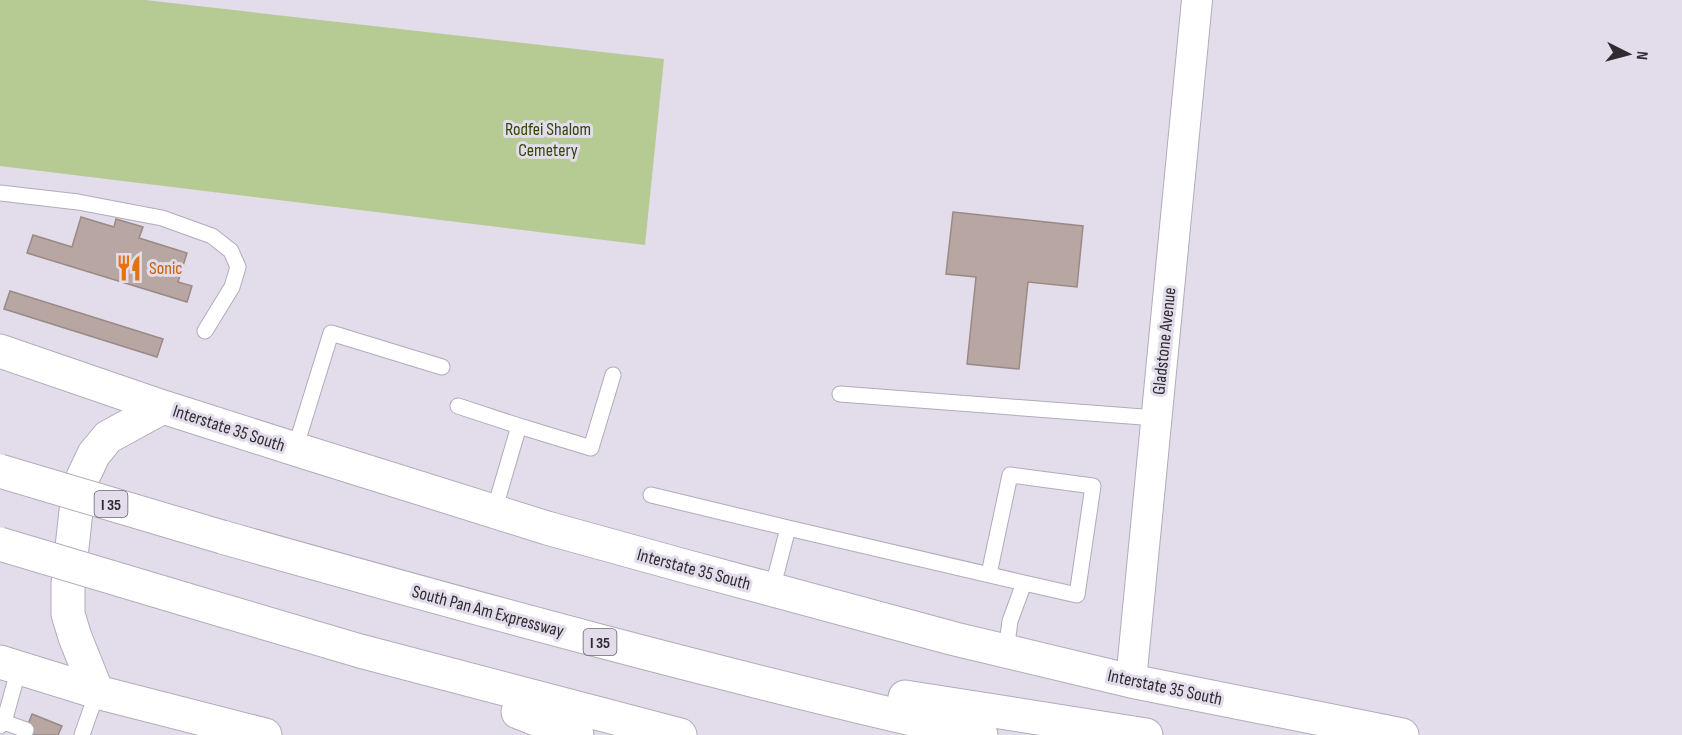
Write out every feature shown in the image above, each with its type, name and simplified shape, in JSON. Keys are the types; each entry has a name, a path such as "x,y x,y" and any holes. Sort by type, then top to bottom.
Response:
{"main road":[{"name":"Interstate 35 South","path":"0,351 163,407 548,528 772,590 1131,681 1402,735"},
{"path":"97,692 68,614 68,584 76,511 83,477 94,454 108,437 163,407"},
{"name":"South Pan Am Expressway","path":"0,471 222,537 645,654 981,735"},
{"path":"0,544 360,651 680,735"},
{"path":"360,651 577,735"},
{"path":"645,654 1146,735"},
{"path":"10,665 97,692 265,735"}],"street":[{"name":"Gladstone Avenue","path":"1131,681 1197,0"}],"lane":[{"path":"0,193 78,202 162,218 212,236 231,251 238,267 232,287 205,331"},
{"path":"295,449 332,333 442,367"},
{"path":"458,406 591,448 613,375"},
{"path":"840,394 1156,418"},
{"path":"494,511 519,426"},
{"path":"651,495 1077,595 1093,486 1010,475 989,574"},
{"path":"772,590 788,528"},
{"path":"1006,651 1010,621 1024,583"},
{"path":"10,665 2,724 26,730"},
{"path":"82,735 97,692"}],"green space":[{"name":"Rodfei Shalom Cemetery","path":"0,0 145,0 664,59 645,245 0,166"}],"building":[{"path":"953,212 1083,226 1077,287 1028,282 1019,369 967,364 976,277 946,274"},
{"name":"Sonic","path":"81,217 114,227 116,219 143,227 139,238 187,253 178,282 192,286 187,302 27,253 33,235 72,247"},
{"name":"Sonic","path":"10,291 163,339 157,357 4,309"},
{"path":"32,714 62,726 58,735 24,735"}],"place":[{"name":"Sonic","path":"129,268"}]}
